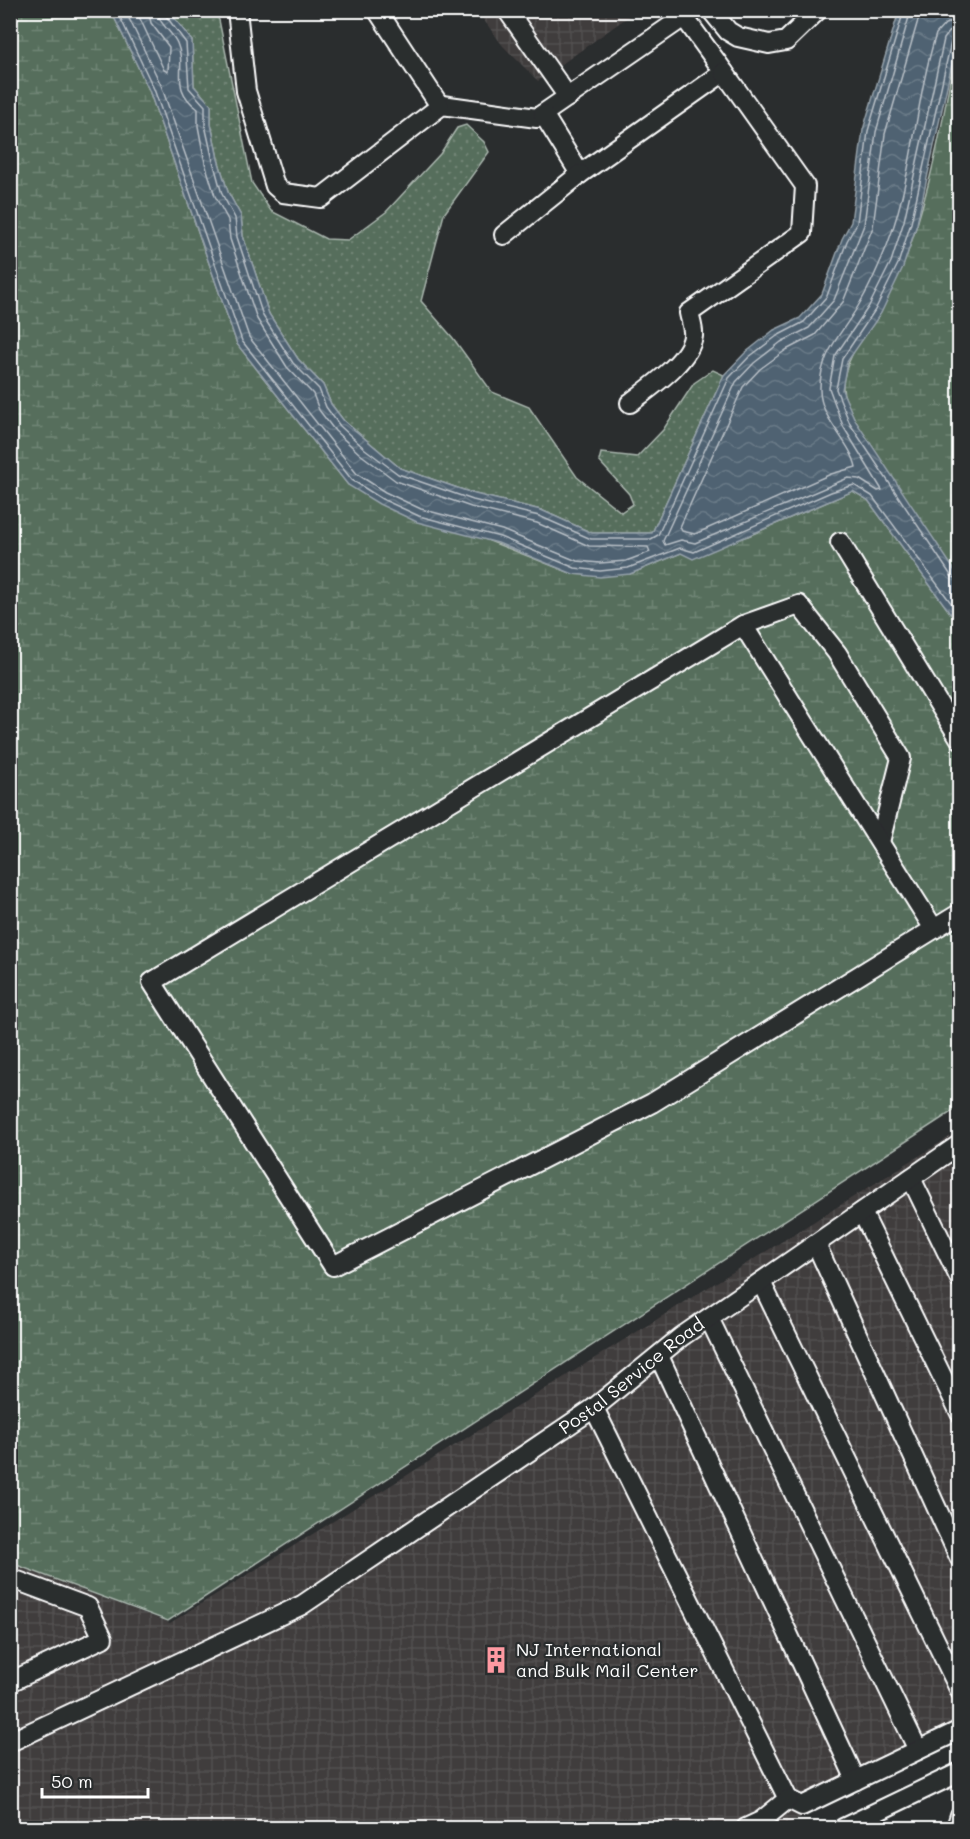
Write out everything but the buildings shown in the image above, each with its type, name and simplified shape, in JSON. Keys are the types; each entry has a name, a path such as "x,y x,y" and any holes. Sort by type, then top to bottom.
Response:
{"street":[{"path":"237,10 246,91 274,186 283,193 321,198 440,106 540,116 686,13 724,72 805,186 802,233 688,313 693,335 686,353 665,376 630,403"},
{"path":"377,10 440,106"},
{"path":"507,10 568,97"},
{"path":"711,10 728,31 738,37 769,44 786,41 818,10"},
{"path":"504,235 580,174 724,72"},
{"path":"540,116 580,174"},
{"path":"840,542 960,739"},
{"path":"880,842 901,758 837,653 799,605 743,625 152,982 333,1266 652,1103 960,913"},
{"path":"743,625 934,929"},
{"name":"Postal Service Road","path":"10,1742 302,1605 594,1408 709,1318 960,1144"},
{"path":"911,1178 960,1279"},
{"path":"862,1212 960,1413"},
{"path":"816,1244 960,1559"},
{"path":"761,1282 960,1691"},
{"path":"709,1318 918,1750"},
{"path":"659,1356 856,1780"},
{"path":"594,1408 788,1799 802,1806 960,1730"},
{"path":"10,1578 88,1607 104,1638 10,1682"},
{"path":"843,1828 960,1772"},
{"path":"746,1828 761,1821 788,1799"},
{"path":"956,1828 960,1815"}],"shaded area":[{"path":"477,11 636,11 538,81 503,46"},
{"name":"NJ International and Bulk Mail Center","path":"959,1131 959,1742 779,1828 11,1828 10,1563 170,1623"}],"green space":[{"path":"10,11 100,11 115,19 149,90 237,344 348,485 573,574 630,574 681,553 748,536 853,491 868,500 959,625 959,1107 168,1621 11,1563"},
{"path":"169,11 214,11 219,20 252,183 271,211 326,239 348,240 386,212 440,154 457,128 466,125 484,142 489,152 444,214 421,301 453,338 492,392 529,407 577,477 621,512 633,504 629,494 599,461 601,453 637,457 663,430 694,383 713,370 724,375 652,533 592,533 541,510 475,494 400,468 344,421 331,404 323,385 298,359 269,314 243,236 241,216 228,192 218,159 211,124 211,105 194,86 192,41"},
{"path":"959,24 959,577 874,452 847,403 843,388 850,358 898,278 914,234 931,175"}],"water":[{"path":"100,11 169,11 192,41 194,86 211,105 211,124 218,159 228,192 241,216 243,236 269,314 298,359 323,385 331,404 344,421 400,468 475,494 541,510 592,533 652,533 724,375 745,353 774,330 800,318 822,294 842,239 851,222 863,130 899,11 959,11 956,45 917,224 903,267 881,313 847,362 842,390 855,420 959,577 959,625 868,500 853,491 693,559 681,553 630,574 600,577 573,574 498,543 417,522 379,504 348,485 237,344 149,90 115,19"}],"place":[{"name":"NJ International and Bulk Mail Center","path":"496,1660"}]}
